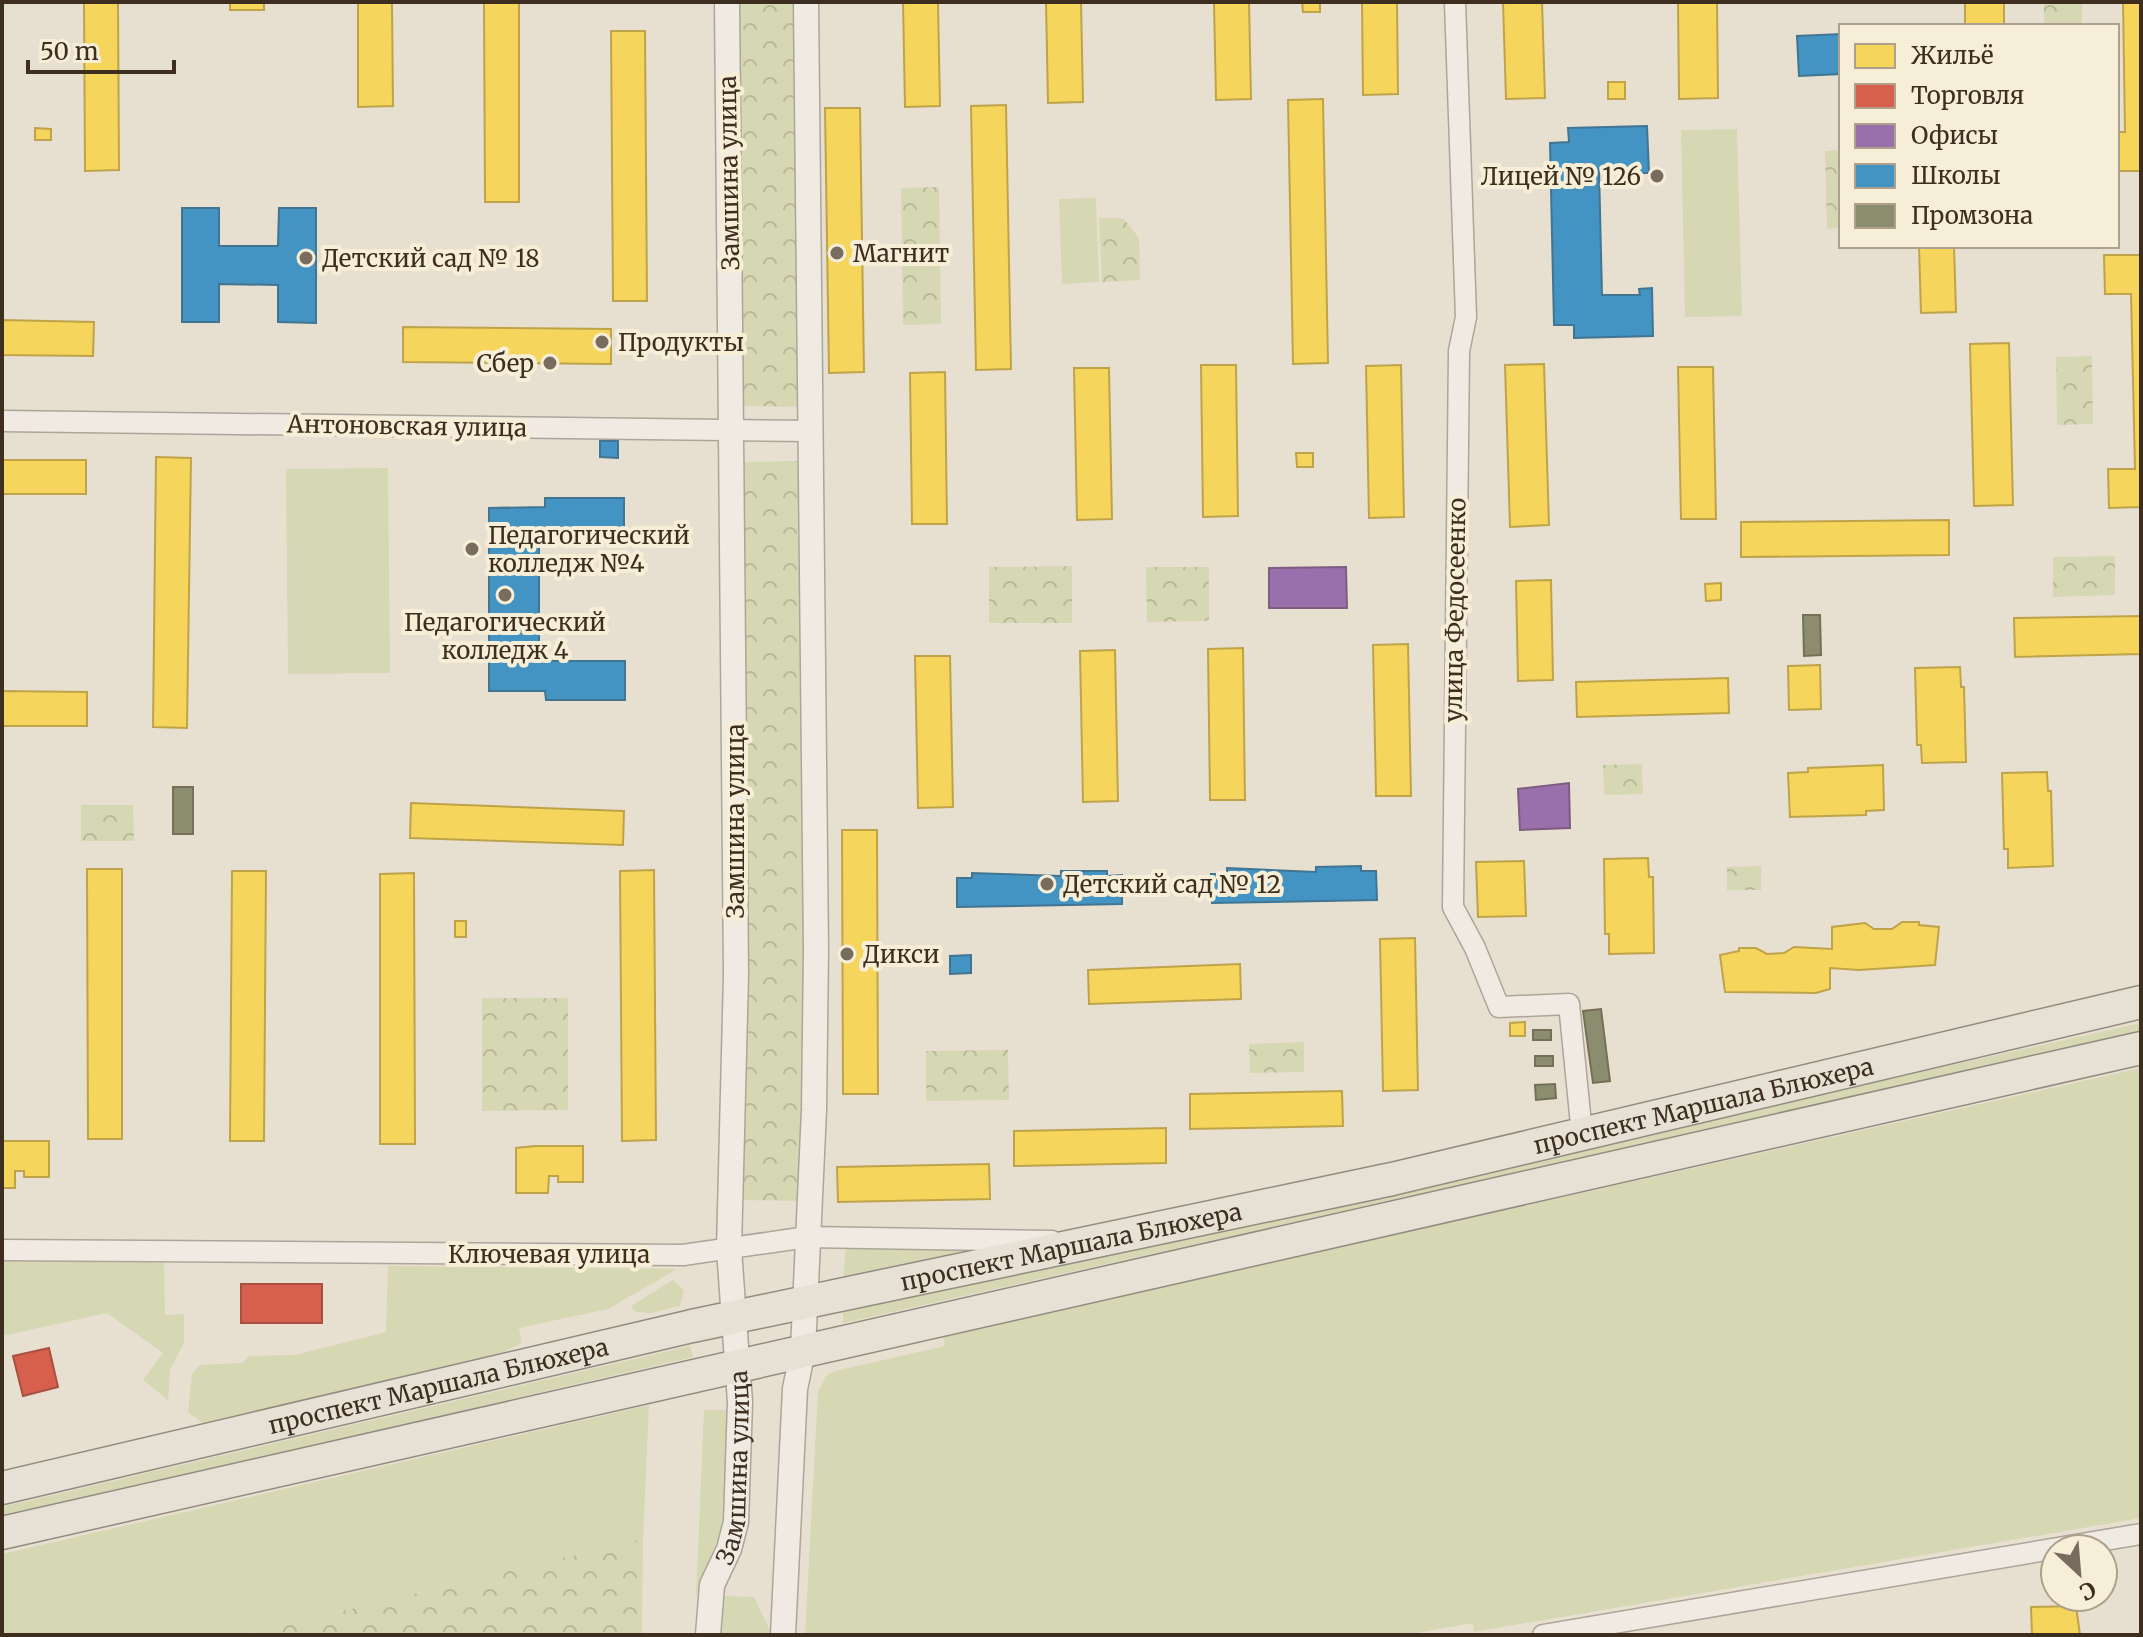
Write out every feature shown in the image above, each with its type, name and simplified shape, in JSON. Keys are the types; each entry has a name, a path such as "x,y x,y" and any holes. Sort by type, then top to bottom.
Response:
{"main road":[{"name":"проспект Маршала Блюхера","path":"2,1488 732,1318 1093,1243 1582,1134 2141,1002"},
{"name":"проспект Маршала Блюхера","path":"2,1533 739,1363 2141,1048"}],"street":[{"name":"Замшина улица","path":"708,1635 712,1585 729,1549 736,1522 739,1363 732,1318 729,1249 736,975 727,2"},
{"path":"783,1635 795,1389 803,1350 814,1110 816,950 806,2"},
{"name":"улица Федосеенко","path":"1455,2 1466,317 1459,351 1453,907 1475,948 1499,1007 1569,1004 1582,1134"},
{"name":"Антоновская улица","path":"2,421 812,431"},
{"name":"Ключевая улица","path":"2,1250 683,1255 807,1237 1093,1243"},
{"path":"1543,1635 2141,1534"}],"green space":[{"path":"739,2 796,2 799,407 743,406"},
{"path":"2044,2 2082,2 2082,24 2044,24"},
{"path":"1737,129 1742,316 1685,317 1681,130"},
{"path":"1839,150 1839,228 1827,229 1825,151"},
{"path":"939,187 941,324 903,325 901,188"},
{"path":"1096,198 1099,282 1062,284 1059,199"},
{"path":"1099,218 1123,218 1139,238 1140,280 1102,282"},
{"path":"2092,356 2093,424 2057,425 2056,357"},
{"path":"802,461 807,924 799,1201 742,1200 748,966 743,462"},
{"path":"388,468 390,673 288,674 286,469"},
{"path":"2115,556 2115,595 2053,597 2053,557"},
{"path":"1072,566 1072,623 989,623 989,567"},
{"path":"1146,567 1209,567 1209,621 1147,622"},
{"path":"1642,764 1643,794 1604,795 1603,765"},
{"path":"81,805 133,805 134,841 81,841"},
{"path":"1761,866 1761,890 1727,890 1727,867"},
{"path":"482,998 568,998 568,1110 482,1111"},
{"path":"2141,1023 2141,1032 843,1323 843,1312"},
{"path":"1304,1042 1304,1072 1250,1073 1249,1044"},
{"path":"1008,1050 1009,1100 926,1101 926,1051"},
{"path":"2141,1068 2141,1518 1474,1632 1473,1623 1405,1635 805,1635 818,1391 827,1375 835,1371 945,1346 943,1336"},
{"path":"846,1245 957,1249 960,1252 843,1281"},
{"path":"2,1261 164,1263 165,1315 184,1314 184,1343 170,1370 168,1400 143,1380 163,1353 107,1313 2,1336"},
{"path":"388,1266 677,1269 608,1309 519,1328 522,1343 485,1361 207,1426 188,1412 192,1374 200,1365 242,1363 250,1356 294,1355 386,1332"},
{"path":"673,1280 684,1291 680,1306 651,1313 635,1312 631,1306"},
{"path":"690,1346 693,1357 2,1517 2,1507"},
{"path":"649,1405 643,1539 242,1635 2,1635 2,1554"},
{"path":"704,1410 729,1410 723,1524 696,1597"},
{"path":"643,1539 642,1635 242,1635"},
{"path":"723,1596 754,1597 772,1635 715,1635"}],"building: Жильё":[{"path":"84,2 118,2 119,170 85,171"},
{"path":"230,2 264,2 264,10 230,10"},
{"path":"358,2 392,2 393,106 358,107"},
{"path":"484,2 519,2 519,202 485,202"},
{"path":"903,2 938,2 940,106 905,107"},
{"path":"1046,2 1081,2 1083,102 1048,103"},
{"path":"1214,2 1249,2 1251,99 1216,100"},
{"path":"1302,2 1320,2 1320,12 1303,12"},
{"path":"1362,2 1397,2 1398,94 1363,95"},
{"path":"1503,2 1542,2 1545,98 1506,99"},
{"path":"1678,2 1717,2 1718,98 1679,99"},
{"path":"1965,2 2004,2 2004,24 1965,24"},
{"path":"2123,2 2141,2 2141,171 2119,171 2119,132 2125,132"},
{"path":"611,31 645,31 647,301 613,301"},
{"path":"1608,82 1625,82 1625,99 1608,99"},
{"path":"1323,99 1328,363 1293,364 1288,100"},
{"path":"1006,105 1011,369 976,370 971,106"},
{"path":"825,108 860,108 864,372 829,373"},
{"path":"35,128 51,129 51,140 35,140"},
{"path":"1919,248 1954,248 1956,312 1921,313"},
{"path":"2104,255 2141,255 2141,507 2109,508 2108,469 2135,469 2131,294 2105,294"},
{"path":"2,320 94,322 93,356 2,355"},
{"path":"403,327 611,329 611,364 403,362"},
{"path":"2009,343 2013,505 1974,506 1970,344"},
{"path":"1544,364 1549,525 1510,527 1505,365"},
{"path":"1201,365 1236,365 1238,516 1203,517"},
{"path":"1401,365 1404,517 1369,518 1366,366"},
{"path":"1678,367 1713,367 1716,519 1681,519"},
{"path":"1074,368 1109,368 1112,519 1077,520"},
{"path":"945,372 947,524 912,524 910,373"},
{"path":"1296,453 1313,453 1313,467 1297,467"},
{"path":"156,457 191,458 187,728 153,727"},
{"path":"2,460 86,460 86,494 2,494"},
{"path":"1949,520 1949,555 1741,557 1741,522"},
{"path":"1551,580 1553,680 1518,681 1516,581"},
{"path":"1721,583 1721,600 1706,601 1705,584"},
{"path":"2141,616 2141,654 2015,657 2014,618"},
{"path":"1408,644 1411,796 1376,796 1373,645"},
{"path":"1243,648 1245,800 1210,800 1208,649"},
{"path":"1115,650 1118,801 1083,802 1080,651"},
{"path":"915,656 950,656 953,807 918,808"},
{"path":"1820,665 1821,709 1789,710 1788,666"},
{"path":"1960,667 1961,687 1964,687 1966,762 1922,763 1921,745 1917,745 1915,668"},
{"path":"1728,678 1729,713 1577,717 1576,682"},
{"path":"2,691 87,692 87,726 2,726"},
{"path":"1883,765 1884,810 1866,811 1866,815 1790,817 1788,773 1808,772 1808,768"},
{"path":"2047,772 2048,791 2051,791 2053,866 2008,868 2008,849 2004,849 2002,773"},
{"path":"411,803 624,811 623,845 410,838"},
{"path":"842,830 877,830 878,1094 843,1094"},
{"path":"1648,858 1649,877 1653,877 1654,953 1609,954 1609,934 1605,934 1604,859"},
{"path":"1524,861 1526,916 1478,917 1476,862"},
{"path":"87,869 122,869 122,1139 88,1139"},
{"path":"654,870 656,1140 622,1141 620,871"},
{"path":"232,871 266,871 264,1141 230,1141"},
{"path":"414,873 415,1144 380,1144 380,874"},
{"path":"455,921 466,921 466,937 455,937"},
{"path":"1902,922 1939,927 1935,965 1859,970 1830,968 1830,989 1816,993 1725,992 1720,955 1739,951 1739,948 1756,948 1767,954 1784,953 1794,947 1832,949 1832,927 1865,923 1874,929 1892,929"},
{"path":"1415,938 1418,1090 1383,1091 1380,939"},
{"path":"1240,964 1241,999 1089,1004 1088,970"},
{"path":"1525,1022 1525,1036 1510,1036 1510,1023"},
{"path":"1342,1091 1343,1126 1190,1129 1190,1094"},
{"path":"1166,1128 1166,1163 1014,1166 1014,1131"},
{"path":"2,1141 49,1141 49,1177 24,1177 24,1171 15,1171 15,1188 2,1188"},
{"path":"583,1146 583,1182 558,1182 558,1176 549,1176 548,1193 516,1193 516,1148"},
{"path":"989,1164 990,1199 838,1202 837,1167"},
{"path":"2031,1607 2039,1607 2039,1613 2077,1613 2080,1635 2032,1635"}],"building: Торговля":[{"path":"241,1284 322,1284 322,1323 241,1323"},
{"path":"49,1348 58,1387 23,1396 13,1356"}],"building: Офисы":[{"path":"1346,567 1347,608 1269,608 1269,568"},
{"path":"1569,783 1570,828 1520,830 1518,789"}],"building: Школы":[{"path":"1839,34 1839,74 1799,76 1797,36"},
{"path":"1647,126 1649,173 1636,173 1636,168 1599,169 1602,295 1640,295 1639,289 1652,288 1653,336 1574,338 1574,325 1554,325 1550,143 1569,142 1568,128"},
{"path":"182,208 219,208 219,246 278,246 279,208 316,208 316,323 278,322 278,285 219,284 219,322 182,322"},
{"path":"600,441 618,441 618,458 600,457"},
{"path":"545,498 624,498 624,537 539,537 539,661 625,661 625,700 546,700 545,691 489,691 489,508 545,507"},
{"path":"1361,866 1361,871 1376,871 1377,900 1212,903 1211,874 1227,874 1227,868 1316,872 1316,867"},
{"path":"1061,871 1107,871 1107,876 1122,875 1122,904 957,907 957,878 972,878 972,873 1061,876"},
{"path":"971,955 971,973 950,974 950,956"}],"building: Промзона":[{"path":"1803,615 1820,615 1821,655 1804,656"},
{"path":"173,787 193,787 193,834 173,834"},
{"path":"1601,1009 1610,1081 1593,1083 1583,1011"},
{"path":"1533,1030 1551,1030 1551,1040 1533,1040"},
{"path":"1535,1056 1553,1056 1553,1066 1535,1066"},
{"path":"1555,1084 1556,1098 1536,1100 1535,1085"}],"place":[{"name":"Лицей № 126","path":"1657,176"},
{"name":"Магнит","path":"837,253"},
{"name":"Детский сад № 18","path":"306,258"},
{"name":"Продукты","path":"602,342"},
{"name":"Сбер","path":"550,363"},
{"name":"Педагогический колледж №4","path":"472,549"},
{"name":"Педагогический колледж 4","path":"505,595"},
{"name":"Детский сад № 12","path":"1047,884"},
{"name":"Дикси","path":"847,954"}]}
